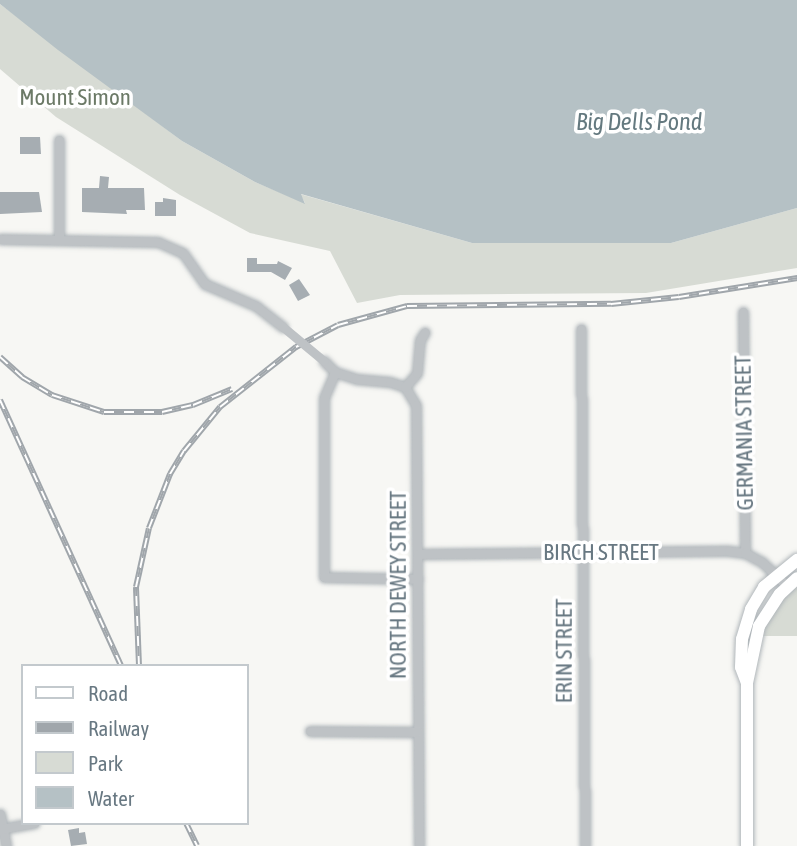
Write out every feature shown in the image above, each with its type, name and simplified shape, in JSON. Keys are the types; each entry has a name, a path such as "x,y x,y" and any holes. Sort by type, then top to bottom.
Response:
{"main road":[{"path":"747,683 741,667 744,629 756,599 776,575 797,560"},
{"path":"747,846 747,683 759,626 792,582"}],"street":[{"path":"59,141 59,240"},
{"path":"0,239 158,242 183,253 205,284 256,306 335,372 356,379 390,382 405,387 417,373 420,340 425,332"},
{"name":"GERMANIA STREET","path":"743,312 745,553"},
{"name":"ERIN STREET","path":"581,329 585,846"},
{"path":"335,372 324,398 324,577 418,579"},
{"name":"NORTH DEWEY STREET","path":"405,387 416,405 419,846"},
{"path":"745,553 776,575 792,582"},
{"name":"BIRCH STREET","path":"418,554 745,553"},
{"path":"310,731 417,732"},
{"path":"0,814 6,846"},
{"path":"1,829 23,825"}],"green space":[{"name":"Mount Simon","path":"0,4 182,141 255,182 305,203 300,194 472,243 671,243 797,208 797,268 646,293 400,295 357,303 330,251 250,233 180,195 56,117 0,69"},
{"path":"797,584 797,636 761,636 771,613"}],"water":[{"name":"Big Dells Pond","path":"0,0 797,0 797,208 671,243 472,243 301,194 305,204 255,182 182,141 58,50 0,4"}],"building":[{"path":"20,137 40,137 41,154 20,154"},
{"path":"100,176 109,177 108,188 144,188 145,210 126,210 127,214 82,212 82,188 99,188"},
{"path":"0,192 39,192 42,212 0,214"},
{"path":"163,198 176,200 176,216 155,216 155,202 163,202"},
{"path":"247,258 257,258 257,264 277,264 278,261 292,268 285,280 271,272 247,272"},
{"path":"299,279 310,295 298,301 289,285"},
{"path":"79,828 79,833 85,832 87,844 71,846 68,830"}],"railway":[{"path":"139,664 136,587 149,528 170,474 184,451 220,407 296,347 338,325 407,306 611,304 679,297 797,278"},
{"path":"0,357 22,377 52,395 104,412 162,412 193,405 232,389"},
{"path":"0,400 120,664"},
{"path":"187,825 197,846"}]}
